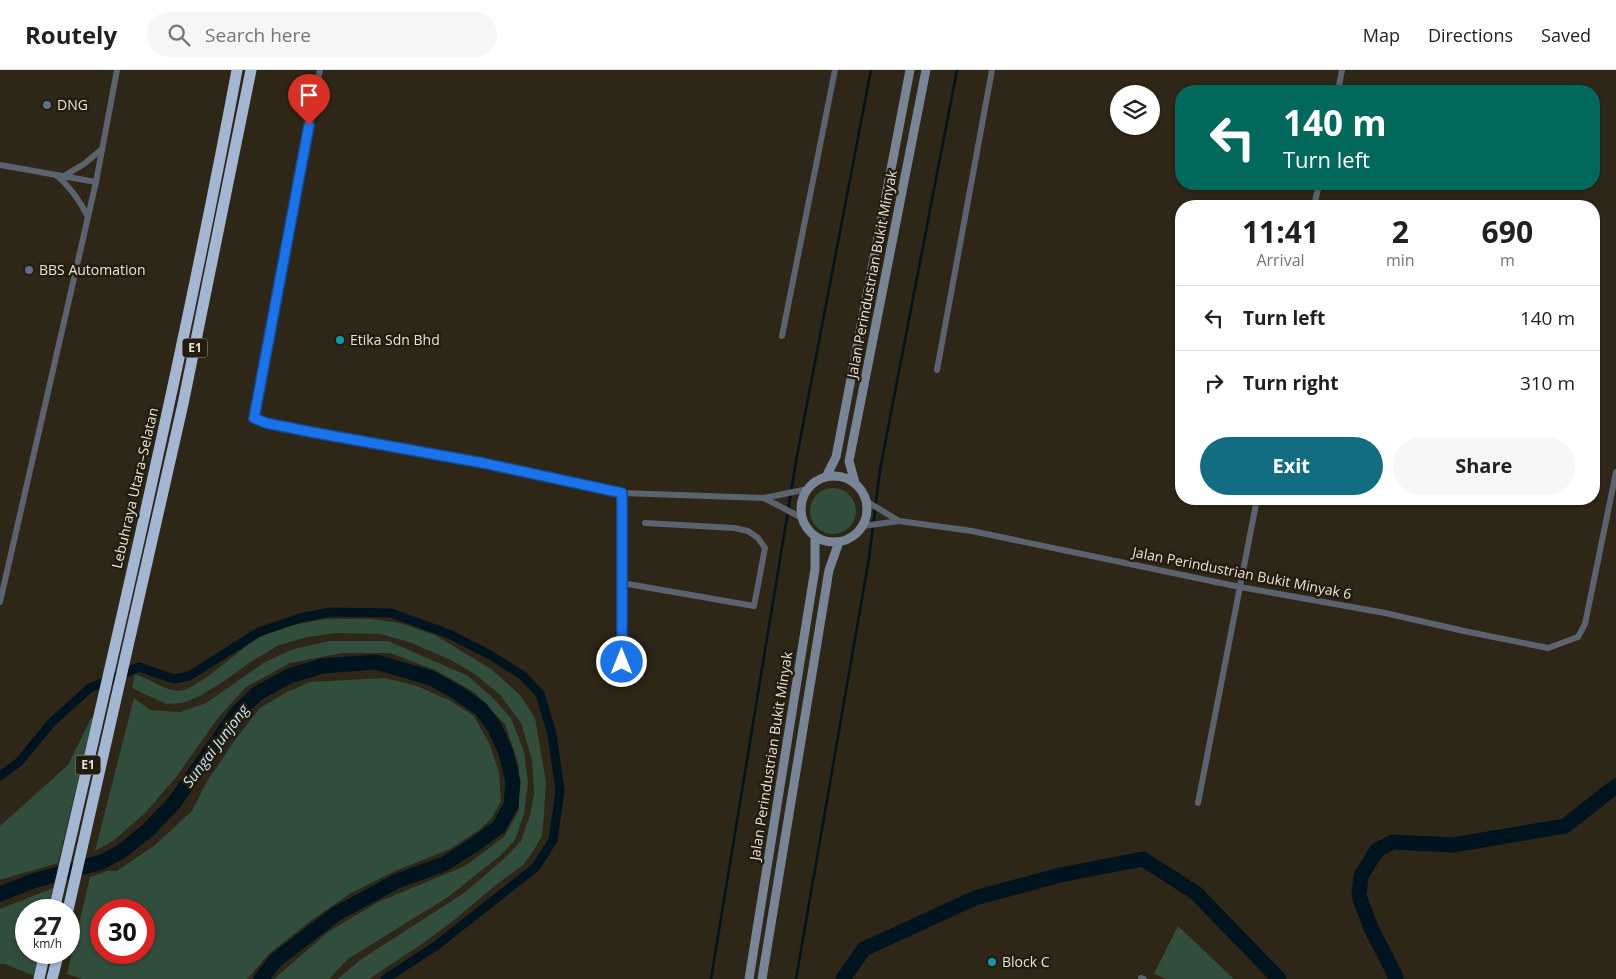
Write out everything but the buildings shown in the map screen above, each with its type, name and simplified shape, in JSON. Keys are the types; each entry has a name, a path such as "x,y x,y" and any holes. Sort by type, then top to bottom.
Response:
{"highway":[{"name":"Lebuhraya Utara–Selatan","path":"57,899 185,332 237,70"},
{"name":"Lebuhraya Utara–Selatan","path":"71,899 197,338 251,70"},
{"path":"38,979 42,964"},
{"path":"52,979 56,964"}],"main road":[{"name":"Jalan Perindustrian Bukit Minyak","path":"826,477 836,457 910,70"},
{"name":"Jalan Perindustrian Bukit Minyak","path":"855,483 849,461 926,70"},
{"path":"826,477 846,478 855,483 870,503 866,518 867,526 849,539 839,542 822,540 815,536 807,528 802,518 801,508 804,490 816,481 826,477"},
{"name":"Jalan Perindustrian Bukit Minyak","path":"749,979 815,569 815,536"},
{"name":"Jalan Perindustrian Bukit Minyak","path":"762,979 829,570 839,542"}],"street":[{"path":"0,602 96,182 117,70"},
{"path":"320,70 254,418 266,423 483,463 622,493 764,498 804,490"},
{"path":"782,336 835,70"},
{"path":"937,370 992,70"},
{"path":"1339,85 1342,70"},
{"path":"64,176 84,164 102,148"},
{"path":"0,165 96,182"},
{"path":"55,175 66,183 82,204 88,217"},
{"name":"Jalan Perindustrian Bukit Minyak 6","path":"899,521 972,531 1240,587 1385,613 1548,648 1578,636 1584,624 1616,472"},
{"path":"622,493 622,662"},
{"path":"764,498 802,518"},
{"path":"870,503 899,521"},
{"path":"1198,803 1256,505"},
{"path":"867,526 899,521"},
{"path":"622,583 754,606 765,548 758,538 748,531 734,528 645,523"}],"green space":[{"path":"828,488 838,488 852,498 856,511 852,524 846,530 838,534 828,534 814,524 810,516 810,506 820,492"},
{"path":"326,619 371,619 400,623 435,635 491,669 520,695 535,718 546,782 542,836 523,865 453,921 369,979 338,979 360,960 464,893 506,857 521,841 530,815 534,794 532,760 521,723 500,695 475,674 451,660 409,642 380,634 336,633 308,637 279,645 200,696 183,703 166,704 132,688 135,674 167,688 178,691 185,690 205,678 256,639 272,631"},
{"path":"330,641 388,641 468,676 492,697 511,718 524,752 528,782 524,814 515,840 501,855 448,897 348,959 329,979 274,979 328,932 378,902 465,866 504,837 519,810 519,766 505,724 474,692 435,670 390,653 343,653 290,663 246,687 217,719 177,776 145,813 113,841 95,851 134,698 150,710 180,712 206,703 265,662 293,649"},
{"path":"385,678 417,686 449,700 474,716 490,745 499,772 501,801 492,818 479,830 450,849 393,872 351,893 309,922 269,954 247,979 82,979 67,974 69,964 80,964 80,919 90,877 107,871 117,871 155,845 192,811 206,783 237,737 260,708 287,692 310,682"},
{"path":"91,718 93,718 58,863 0,880 0,826 68,765"},
{"path":"53,888 50,899 25,899"},
{"path":"15,903 15,964 37,964 34,976 5,964 0,964 0,909"},
{"path":"1178,926 1234,979 1167,979 1154,974"}],"waterway":[{"path":"711,979 797,456 871,70"},
{"path":"796,979 869,558 880,470 957,70"},
{"path":"0,776 19,762 52,722 90,688 139,667 174,679 189,676 259,632 300,618 331,612 391,613 449,634 490,655 522,675 540,694 552,734 560,790 553,840 536,867 437,945 385,979"},
{"name":"Sungai Junjong","path":"0,894 33,881 102,862 122,851 148,830 174,803 237,713 258,693 289,676 322,666 376,662 431,678 481,709 495,728 506,753 513,782 511,805 499,827 444,864 397,881 336,914 276,960 261,979"},
{"path":"1395,979 1396,977 1371,928 1359,896 1361,876 1377,850 1393,842 1453,845 1565,826 1616,786"},
{"path":"843,979 864,949 975,898 1060,875 1143,859 1196,893 1279,979"}],"place":[{"name":"DNG","path":"47,105"},
{"name":"BBS Automation","path":"29,270"},
{"name":"Etika Sdn Bhd","path":"340,340"},
{"name":"Block C","path":"992,962"}],"route":[{"path":"309,125 254,418 266,423 483,463 622,493 622,662"}]}
